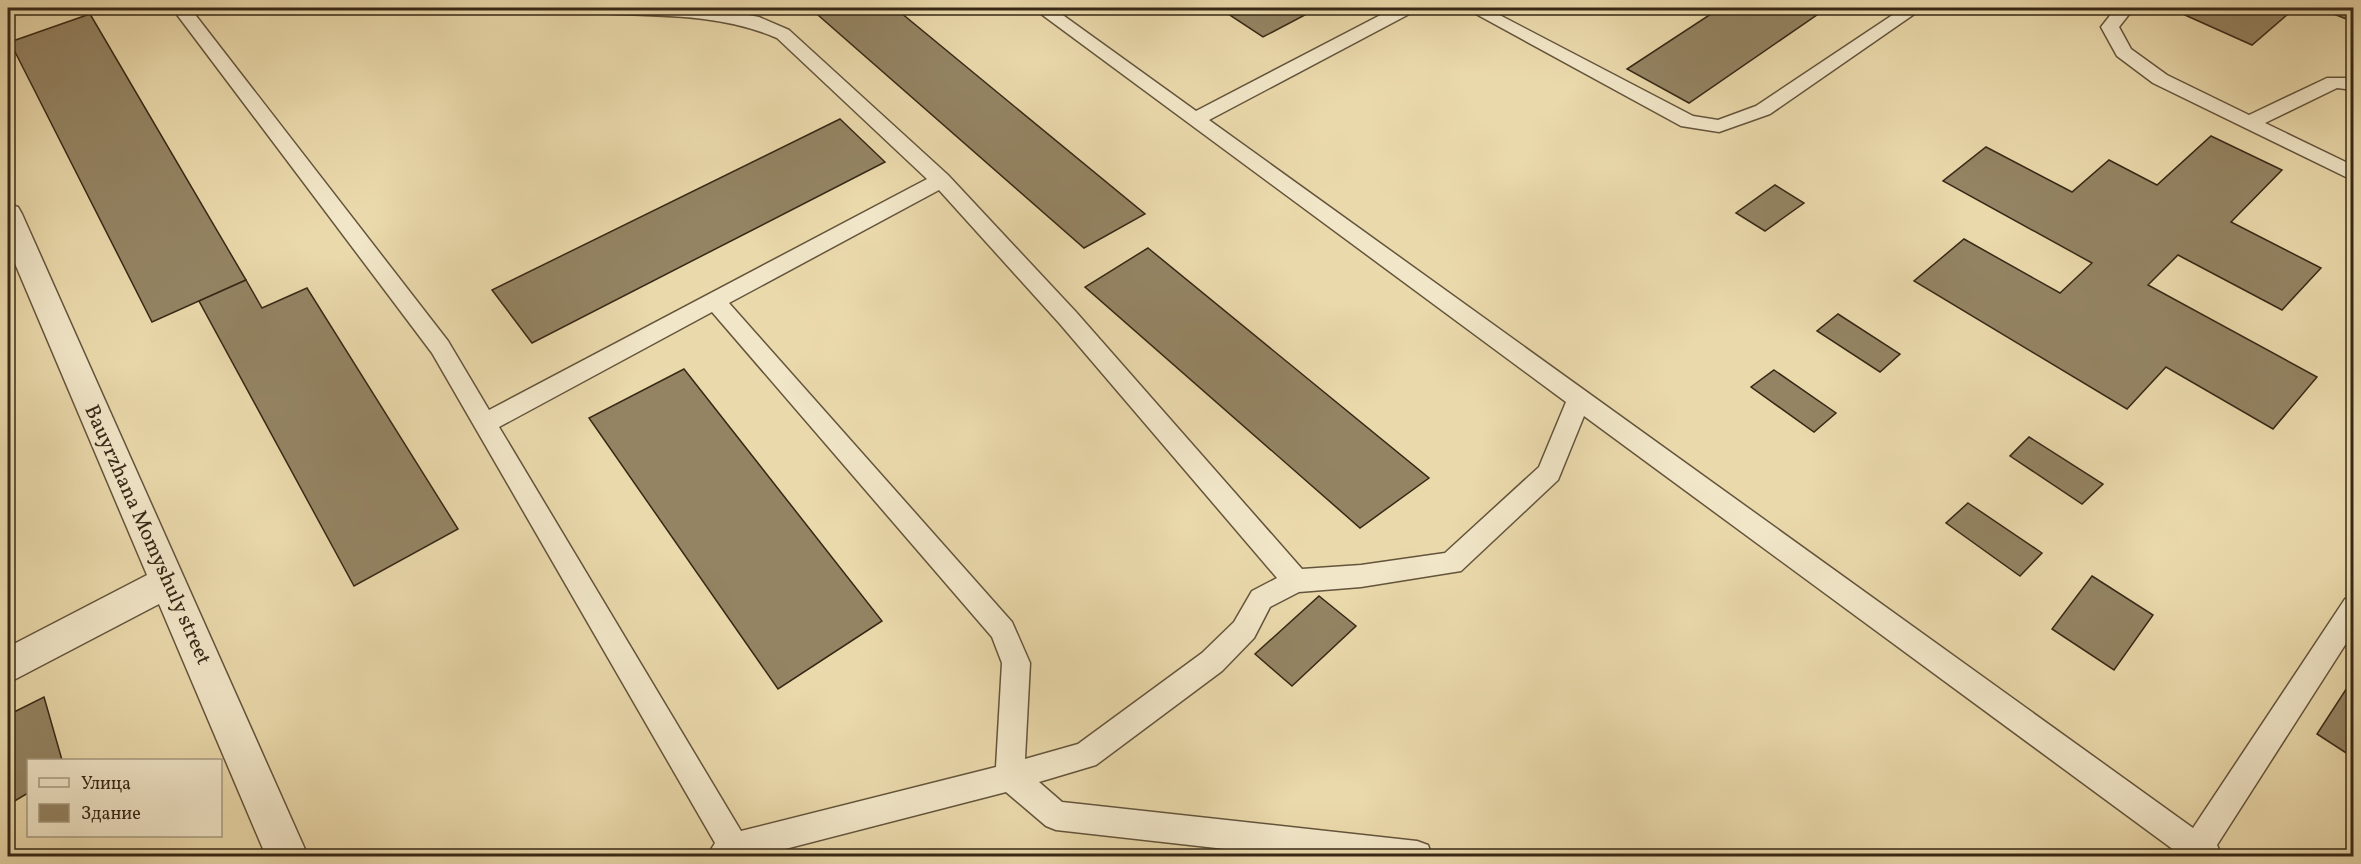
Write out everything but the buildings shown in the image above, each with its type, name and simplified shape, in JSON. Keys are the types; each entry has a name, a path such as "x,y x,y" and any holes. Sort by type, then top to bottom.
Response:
{"street":[{"name":"Bauyrzhana Momyshuly street","path":"8,214 287,856"},
{"path":"8,666 168,582"}],"lane":[{"path":"182,8 440,347 733,854 1086,755 1212,663 1244,630 1261,599 1296,581 1361,576 1452,563 1549,473 1579,399"},
{"path":"595,8 716,14 753,21 783,34 941,180 1061,310 1296,581"},
{"path":"1042,8 2199,854 2354,607"},
{"path":"1195,119 1407,8"},
{"path":"1474,8 1688,122 1719,126 1763,110 1914,8"},
{"path":"2125,8 2110,27 2124,52 2160,79 2354,174"},
{"path":"2249,123 2334,82 2354,84"},
{"path":"485,423 941,180"},
{"path":"714,300 1002,630 1016,663 1010,777"},
{"path":"1010,777 1056,816 1417,856"}]}
